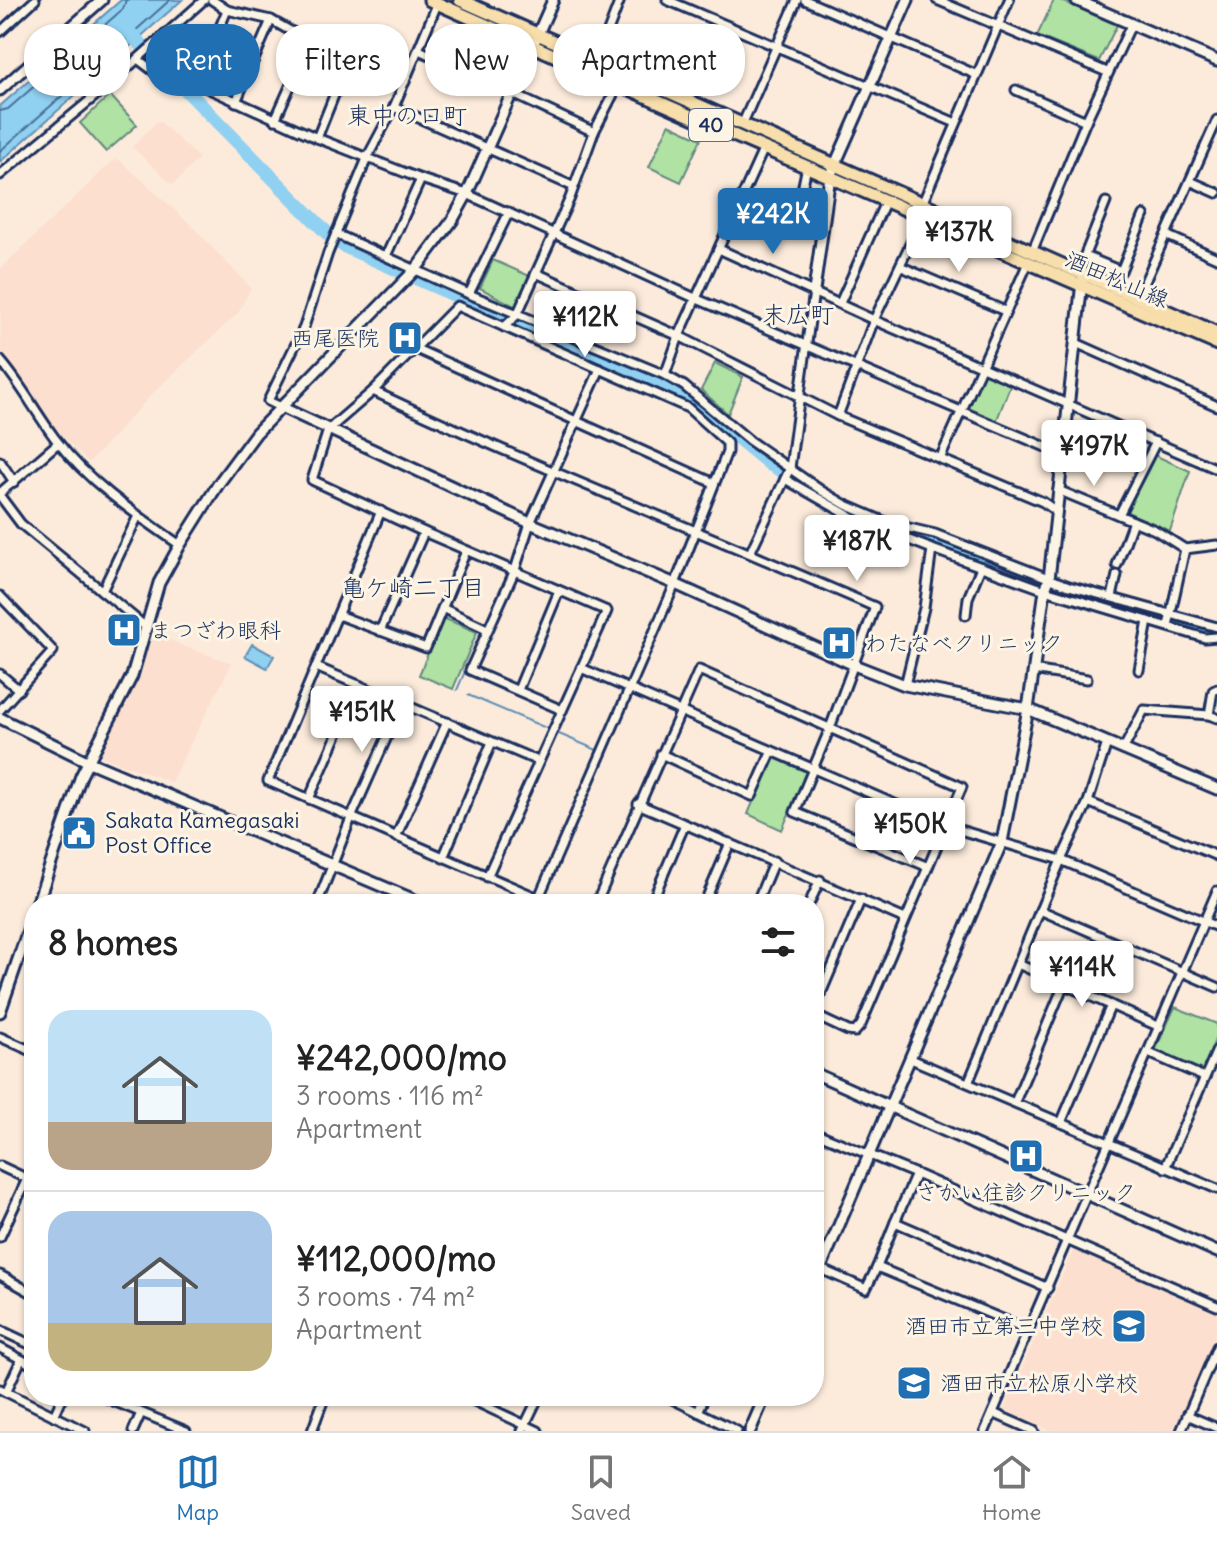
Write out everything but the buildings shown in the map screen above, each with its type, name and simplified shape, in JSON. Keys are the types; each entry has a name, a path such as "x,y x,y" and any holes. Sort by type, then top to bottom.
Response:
{"main road":[{"name":"酒田松山線","path":"460,0 553,41"},
{"name":"酒田松山線","path":"436,1 486,24"},
{"name":"酒田松山線","path":"648,96 807,166 832,170 923,202 1083,287 1217,344"},
{"name":"酒田松山線","path":"677,96 742,125 923,217 1078,272 1217,333"}],"street":[{"path":"0,32 35,0"},
{"path":"0,90 102,0"},
{"path":"0,175 139,60 204,0"},
{"path":"212,0 227,10 278,24"},
{"path":"538,34 553,0"},
{"path":"611,24 620,0"},
{"path":"667,0 956,123"},
{"path":"742,125 797,0"},
{"path":"805,0 977,75"},
{"path":"750,553 790,468 832,170 908,0"},
{"path":"937,0 1107,72"},
{"path":"923,202 1009,0"},
{"path":"1076,0 1087,2 1131,25 1217,61"},
{"path":"409,73 436,1"},
{"path":"221,24 227,10"},
{"path":"236,102 271,20"},
{"path":"940,459 1030,257 1107,72 1131,25"},
{"path":"419,50 425,53"},
{"path":"139,60 146,65"},
{"path":"1016,90 1086,121"},
{"path":"222,96 317,138 467,194 697,299 1062,454"},
{"path":"275,120 286,96"},
{"path":"317,138 334,96"},
{"path":"399,96 368,156 336,234 304,327 268,401 530,523 854,665 905,685 1028,709 1217,789"},
{"path":"40,894 87,761 132,676 159,583 180,545 256,433 416,269 452,221 511,96"},
{"path":"513,96 594,132"},
{"path":"504,327 517,315 594,132 612,96"},
{"path":"394,107 572,186"},
{"path":"1138,297 1216,125"},
{"path":"665,375 679,336 764,148"},
{"path":"739,206 794,228 807,166"},
{"path":"386,256 421,179"},
{"path":"1190,181 1217,193"},
{"path":"840,303 886,200"},
{"path":"824,1253 892,1106 1002,842 1049,579 1083,287 1078,272 1106,202"},
{"path":"469,294 509,212"},
{"path":"1085,256 1121,271 1144,215"},
{"path":"838,416 874,320 902,267 923,217"},
{"path":"336,234 517,315 665,375 684,386 750,441 822,491 888,523 935,534 1049,579 1217,627"},
{"path":"1166,235 1217,258"},
{"path":"719,249 1217,469"},
{"path":"902,267 1005,311"},
{"path":"536,273 679,336 838,416 1043,502 1056,511"},
{"path":"487,877 607,611 312,480 328,430 373,391 457,306 688,408 727,443 727,452 675,584 540,894"},
{"path":"1076,343 1217,406"},
{"path":"414,348 714,483"},
{"path":"0,360 58,443 88,474 138,516 180,545"},
{"path":"562,710 470,670 515,570 530,523 600,369"},
{"path":"373,391 553,473 626,500 875,607 795,812 926,866"},
{"path":"1119,515 1156,442"},
{"path":"58,443 0,494 21,524 147,628"},
{"path":"0,461 14,482"},
{"path":"785,479 853,518 981,567 1045,590 1205,638 1217,637"},
{"path":"1058,490 1155,530 1185,549 1217,545"},
{"path":"381,511 268,781 522,894"},
{"path":"102,591 138,516"},
{"path":"1117,565 1133,521"},
{"path":"380,631 424,532"},
{"path":"905,685 924,608 932,549"},
{"path":"1168,626 1185,549"},
{"path":"338,615 426,648 466,551"},
{"path":"966,615 968,598 981,567"},
{"path":"1112,597 1117,575"},
{"path":"518,690 559,591"},
{"path":"0,596 53,651 0,710"},
{"path":"442,608 487,629"},
{"path":"1139,670 1148,621"},
{"path":"316,667 538,761"},
{"path":"581,668 943,825 1061,860 1217,927"},
{"path":"600,894 699,670 962,787 943,825 861,1025 855,1032 848,1031 824,1018"},
{"path":"1033,670 1087,679"},
{"path":"0,674 19,690"},
{"path":"309,799 359,685"},
{"path":"1123,750 1144,710 1213,717 1213,691 1217,689"},
{"path":"321,894 402,703"},
{"path":"0,718 87,761 400,894"},
{"path":"396,837 447,722"},
{"path":"443,858 492,742"},
{"path":"969,1081 1088,802 1107,743"},
{"path":"661,754 752,796 771,753"},
{"path":"1088,802 1217,856"},
{"path":"638,804 905,919"},
{"path":"655,894 685,824"},
{"path":"708,894 730,843"},
{"path":"760,894 774,861"},
{"path":"814,894 820,880"},
{"path":"985,1431 1217,891"},
{"path":"824,989 861,899"},
{"path":"1040,910 1217,987"},
{"path":"0,1012 24,952"},
{"path":"1018,964 1160,1027"},
{"path":"1015,1102 1064,984"},
{"path":"1061,1123 1111,1005"},
{"path":"0,1037 24,1048"},
{"path":"1165,1168 1217,1050"},
{"path":"1149,1053 1204,1077"},
{"path":"911,1059 969,1081 1217,1189"},
{"path":"824,1077 1217,1252"},
{"path":"824,1138 916,1174 1217,1306"},
{"path":"0,1166 24,1177"},
{"path":"824,1271 866,1289 916,1174"},
{"path":"0,1237 24,1193"},
{"path":"895,1222 1048,1288"},
{"path":"877,1267 1029,1330"},
{"path":"0,1275 24,1288"},
{"path":"0,1330 24,1341"},
{"path":"1181,1431 1217,1347"},
{"path":"0,1348 24,1361"},
{"path":"21,1360 3,1390 24,1401"},
{"path":"34,1406 85,1431"},
{"path":"54,1416 58,1406"},
{"path":"125,1406 186,1431"},
{"path":"312,1431 321,1406"},
{"path":"484,1406 538,1431"},
{"path":"524,1427 534,1406"},
{"path":"686,1406 737,1431"},
{"path":"698,1412 701,1406"},
{"path":"750,1431 761,1406"},
{"path":"133,1431 141,1413"},
{"path":"993,1413 1034,1431"},
{"path":"1187,1415 1217,1428"}],"shaded area":[{"path":"158,120 199,158 173,185 132,147"},
{"path":"115,159 121,161 191,225 251,288 238,313 151,395 89,463 45,418 1,355 0,269"},
{"path":"156,633 232,663 171,782 98,755"},
{"name":"酒田市立第三中学校","path":"1076,1244 1217,1306 1217,1345 1178,1431 1051,1431 1004,1410"}],"green space":[{"path":"1054,0 1117,25 1099,61 1037,36"},
{"path":"111,96 137,125 106,152 80,123"},
{"path":"669,124 701,139 681,182 649,167"},
{"path":"493,260 532,277 520,309 480,288"},
{"path":"715,363 743,377 728,414 701,390"},
{"path":"985,370 1012,381 996,422 968,410"},
{"path":"1152,454 1190,471 1170,531 1127,512"},
{"path":"443,618 477,632 453,689 419,675"},
{"path":"772,757 807,772 782,830 748,814"},
{"path":"1175,1007 1217,1024 1217,1035 1202,1072 1155,1051"}],"water":[{"path":"121,0 182,0 155,24 146,24 146,32 130,46 130,24 94,24"},
{"path":"24,85 24,96 74,96 0,162 0,106"},
{"path":"252,644 274,656 267,668 245,656"}],"waterway":[{"path":"130,33 330,236 344,246 693,401 771,465 862,516 1063,591 1217,631"},
{"path":"576,413 593,372"},
{"path":"512,562 520,545"},
{"path":"487,622 507,574"},
{"path":"457,690 481,634"},
{"path":"468,695 546,728"},
{"path":"559,734 597,750"}],"place":[{"name":"西尾医院","path":"405,338"},
{"name":"まつざわ眼科","path":"124,630"},
{"name":"わたなべクリニック","path":"839,643"},
{"name":"Sakata Kamegasaki Post Office","path":"79,833"},
{"name":"さかい往診クリニック","path":"1026,1156"},
{"name":"酒田市立第三中学校","path":"1129,1326"},
{"name":"酒田市立松原小学校","path":"914,1383"}],"district":[{"name":"東中の口町","path":"407,116"},
{"name":"末広町","path":"798,315"},
{"name":"亀ケ崎二丁目","path":"413,588"}]}
